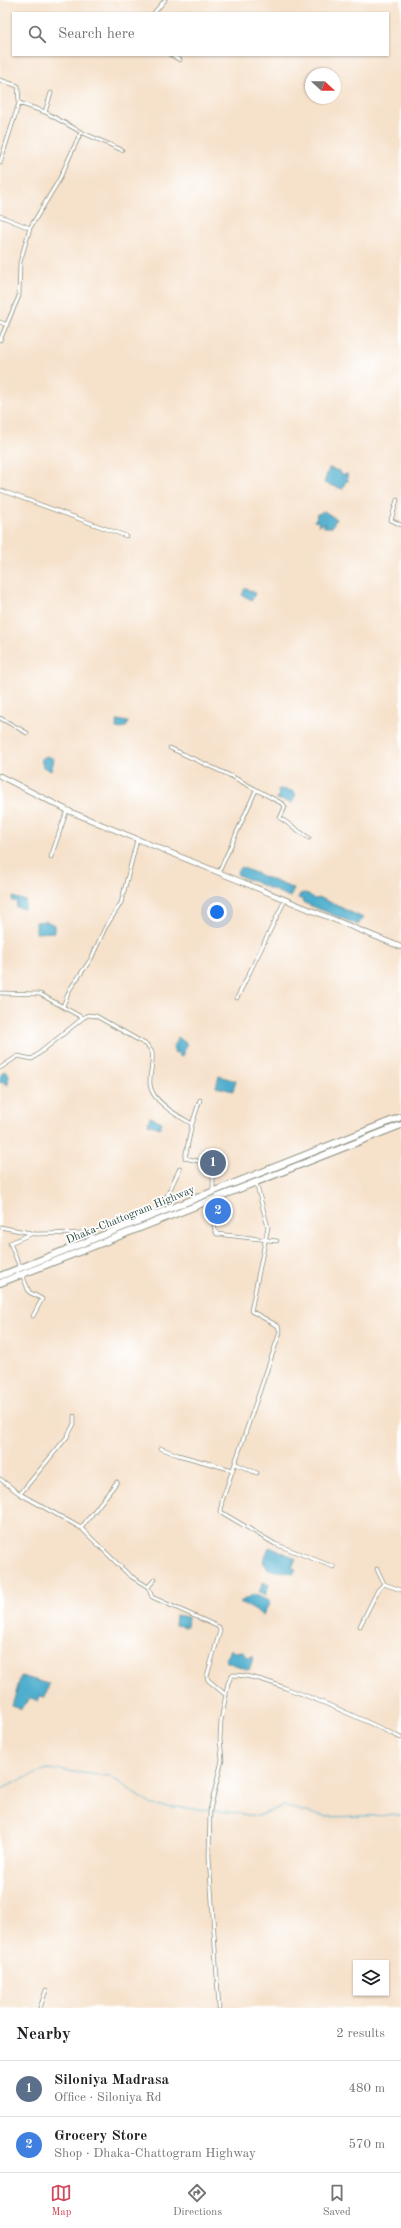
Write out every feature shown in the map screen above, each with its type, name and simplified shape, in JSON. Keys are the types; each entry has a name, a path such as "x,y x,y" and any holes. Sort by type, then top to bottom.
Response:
{"highway":[{"name":"Dhaka-Chattogram Highway","path":"0,1283 21,1271 96,1239 330,1144 401,1117"},
{"name":"Dhaka-Chattogram Highway","path":"0,1276 21,1271 211,1200 401,1125"},
{"path":"340,1141 338,1146 343,1148"},
{"path":"330,1144 336,1147 333,1152"}],"main road":[{"path":"0,776 66,810 401,947"}],"street":[{"path":"155,12 165,0"},
{"path":"173,56 180,60"},
{"path":"0,80 18,86 19,102 0,164"},
{"path":"45,112 51,93"},
{"path":"19,102 45,112 81,132 122,150"},
{"path":"0,340 19,296 20,262 30,228 59,180 81,132"},
{"path":"0,216 30,228"},
{"path":"0,322 7,325"},
{"path":"0,490 126,536"},
{"path":"397,500 391,520 401,525"},
{"path":"0,718 27,733"},
{"path":"170,748 231,776 283,804 285,807 280,818 309,838"},
{"path":"219,872 256,790"},
{"path":"51,857 66,810"},
{"path":"63,1006 70,989 91,959 105,928 121,903 137,840"},
{"path":"237,998 285,900"},
{"path":"0,993 40,994 83,1018"},
{"path":"0,1068 18,1056 32,1059 83,1018 88,1016 96,1016 147,1046 153,1056 150,1084 152,1095 173,1113 192,1124"},
{"path":"200,1100 192,1124 185,1158 206,1163 213,1168 213,1192"},
{"path":"169,1210 166,1198 180,1168"},
{"path":"256,1183 268,1227 267,1239 251,1311 278,1326 280,1332 236,1464 222,1501 223,1515 275,1544 334,1567"},
{"path":"211,1200 215,1231 218,1234 226,1237 267,1239 277,1241"},
{"path":"0,1227 33,1233 84,1233 89,1234 96,1239"},
{"path":"33,1233 10,1243 29,1292 42,1299 33,1316"},
{"path":"20,1494 67,1438 74,1424 74,1416"},
{"path":"160,1448 178,1455 233,1470"},
{"path":"236,1464 257,1473"},
{"path":"0,1479 20,1494 81,1528 129,1575 148,1587 152,1597 220,1629 207,1676 208,1680 226,1695"},
{"path":"81,1528 117,1482"},
{"path":"377,1569 384,1584 401,1590"},
{"path":"148,1587 155,1579"},
{"path":"360,1626 378,1590 384,1584"},
{"path":"219,2008 209,1857 210,1810 222,1760 220,1739 226,1695 232,1675 243,1675 303,1694 349,1712 401,1738"},
{"path":"40,2008 46,1990"}],"water":[{"path":"329,468 339,471 342,475 347,474 348,481 345,482 343,489 324,483"},
{"path":"324,511 336,519 332,527 324,527 323,526 326,523 318,525 319,522 314,521 317,517 316,515"},
{"path":"245,588 255,593 252,600 242,595"},
{"path":"118,720 128,722 127,726 121,729 116,728"},
{"path":"47,756 54,759 51,771 43,767 41,759"},
{"path":"280,789 292,791 296,794 292,803 277,799 279,793 277,791"},
{"path":"241,867 294,889 290,897 238,875 237,871"},
{"path":"300,894 309,894 314,899 321,898 363,918 358,925 302,902 303,900 298,898"},
{"path":"13,897 26,901 24,909 16,907 17,902 12,901"},
{"path":"46,921 54,925 54,932 36,933 36,922"},
{"path":"178,1037 187,1044 182,1057 178,1055 180,1052 175,1053 173,1047"},
{"path":"4,1071 9,1074 8,1085 2,1082 0,1083 0,1076"},
{"path":"219,1076 236,1081 233,1091 216,1087"},
{"path":"150,1117 162,1122 160,1128 148,1124"},
{"path":"269,1547 296,1558 292,1568 296,1569 294,1573 269,1570 263,1562"},
{"path":"263,1582 269,1585 265,1595 259,1593"},
{"path":"254,1594 270,1602 263,1615 240,1602"},
{"path":"176,1615 188,1617 187,1627 175,1625"},
{"path":"231,1649 234,1652 243,1651 246,1657 254,1656 249,1670 227,1662 225,1659"},
{"path":"21,1676 49,1684 45,1697 40,1696 38,1701 31,1698 21,1709 12,1706"}],"waterway":[{"path":"0,1790 47,1769 110,1776 152,1805 208,1810"},
{"path":"211,1810 258,1816 283,1806 326,1817 401,1815"}],"place":[{"name":"Siloniya Madrasa","path":"213,1163"},
{"name":"Grocery Store","path":"218,1211"}]}
